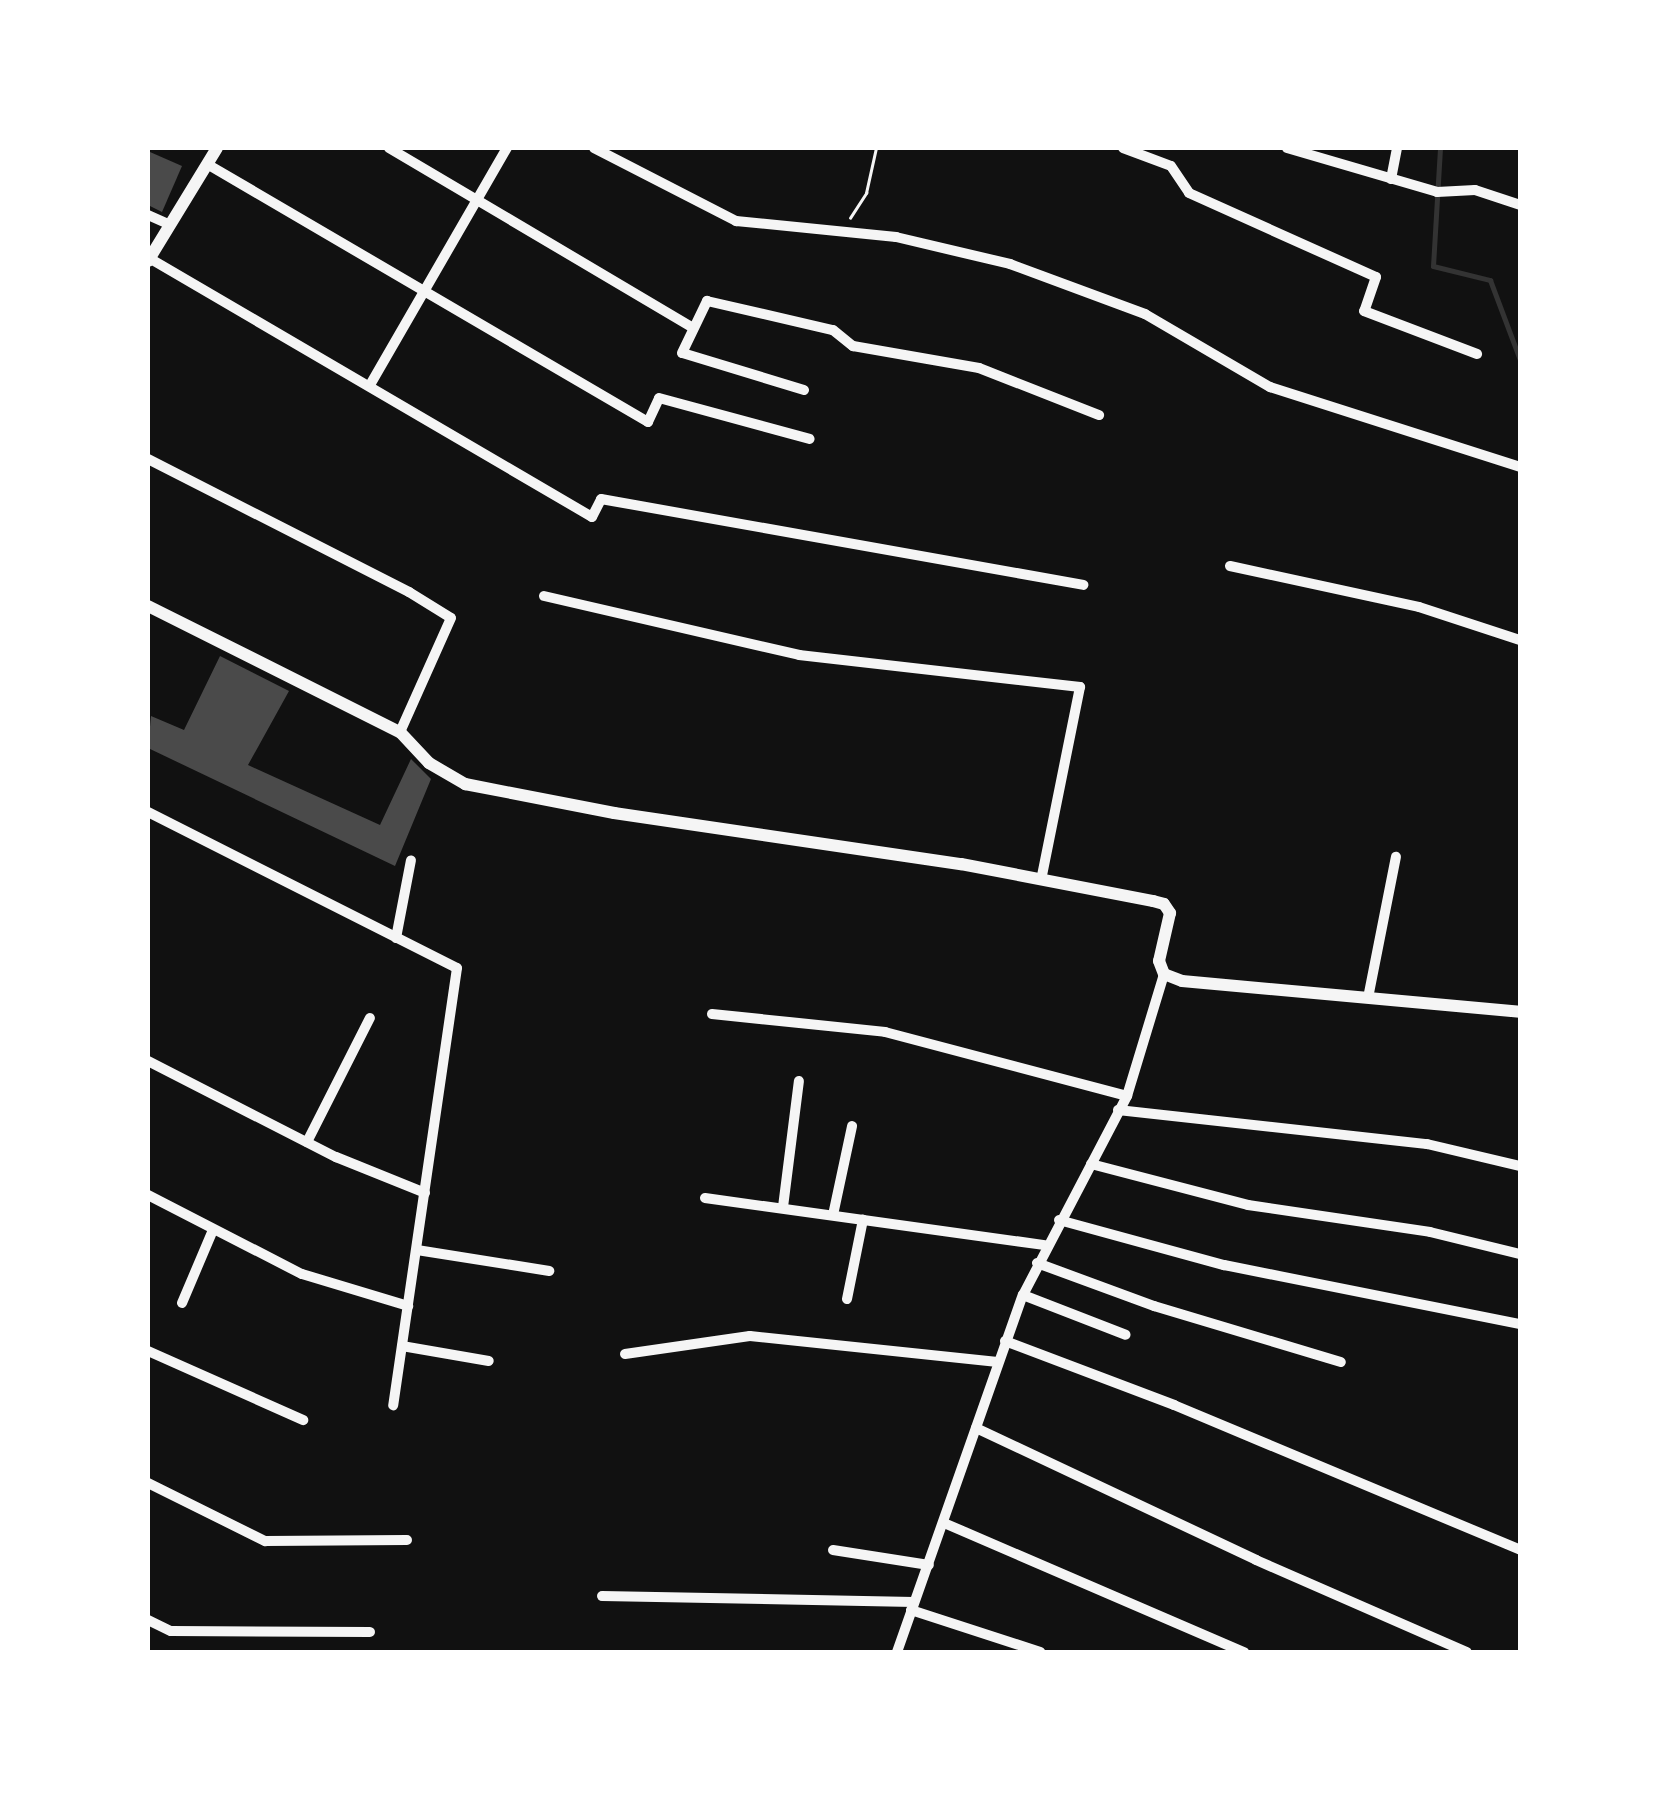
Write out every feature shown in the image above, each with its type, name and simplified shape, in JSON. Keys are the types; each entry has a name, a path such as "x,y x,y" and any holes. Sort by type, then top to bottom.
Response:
{"street":[{"path":"217,148 148,259 592,517 600,499 1083,585"},
{"path":"389,148 692,326"},
{"path":"370,385 507,148"},
{"path":"594,148 736,220 896,236 1010,264 1146,314 1270,387 1520,466"},
{"path":"1124,148 1172,166 1188,193 1376,277 1364,311 1477,354"},
{"path":"1288,148 1437,192 1475,190 1520,205"},
{"path":"1391,179 1397,148"},
{"path":"207,164 648,422 659,398 810,438"},
{"path":"148,215 170,225"},
{"path":"804,390 682,354 706,300 833,330 853,346 979,368 1099,416"},
{"path":"148,459 409,592 450,618 400,732"},
{"path":"1230,566 1419,607 1520,640"},
{"path":"544,596 799,655 1080,687 1041,880"},
{"path":"148,606 400,732 428,762 465,784 614,813 1041,880 1164,904 1170,912 1159,961 1164,974 1127,1096 1045,1245 1023,1295 897,1652"},
{"path":"148,812 458,968 393,1405"},
{"path":"1368,998 1396,857"},
{"path":"396,938 411,860"},
{"path":"1164,974 1182,981 1520,1012"},
{"path":"712,1014 885,1032 1127,1096"},
{"path":"306,1142 370,1018"},
{"path":"148,1061 306,1142 425,1193"},
{"path":"783,1207 798,1081"},
{"path":"1118,1110 1427,1144 1520,1166"},
{"path":"833,1215 852,1126"},
{"path":"1091,1164 1248,1205 1430,1232 1520,1254"},
{"path":"148,1196 302,1274 408,1306"},
{"path":"705,1198 1045,1245"},
{"path":"847,1299 863,1220"},
{"path":"1059,1220 1224,1265 1520,1324"},
{"path":"182,1303 213,1230"},
{"path":"417,1250 550,1270"},
{"path":"1037,1263 1154,1306 1340,1362"},
{"path":"1023,1295 1126,1335"},
{"path":"625,1354 750,1336 998,1362"},
{"path":"1005,1341 1174,1405 1520,1550"},
{"path":"402,1346 489,1361"},
{"path":"148,1351 303,1420"},
{"path":"976,1428 1256,1560 1468,1652"},
{"path":"148,1483 265,1540 407,1540"},
{"path":"944,1523 1244,1652"},
{"path":"832,1550 929,1565"},
{"path":"602,1596 913,1606 1040,1652"},
{"path":"148,1620 171,1631 370,1632"}],"path":[{"path":"841,232 866,193 876,148"}],"building":[{"path":"150,152 182,166 162,212 148,205"},
{"path":"220,656 289,691 248,765 380,825 411,759 431,779 395,866 148,748 151,716 184,730"}],"waterway":[{"path":"1440,148 1433,266 1490,280 1520,360"}]}
